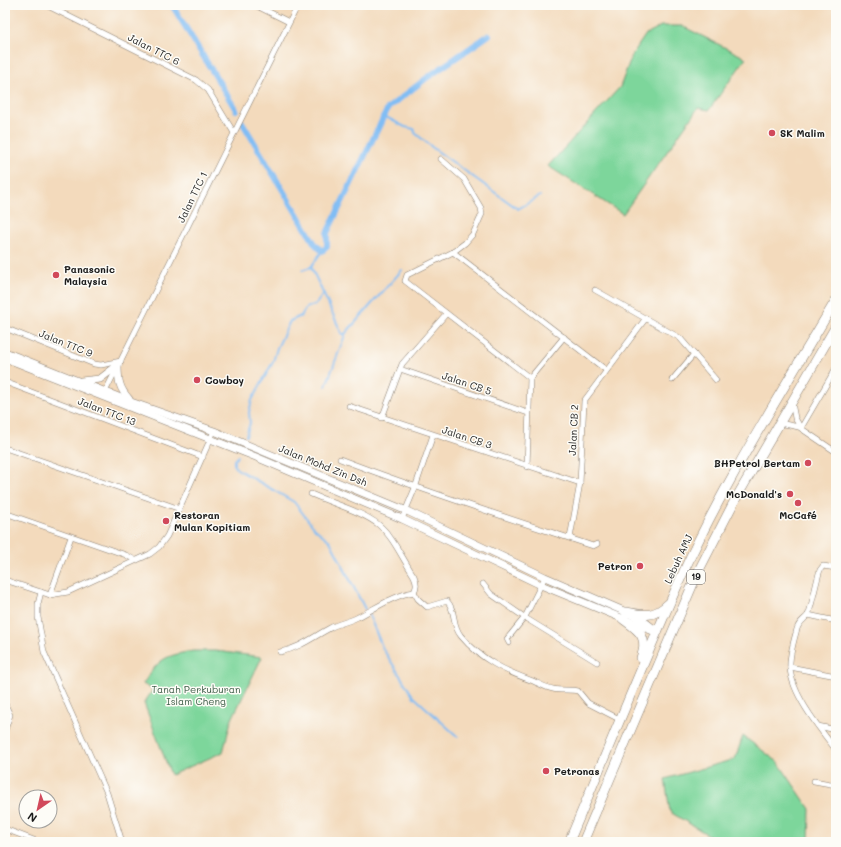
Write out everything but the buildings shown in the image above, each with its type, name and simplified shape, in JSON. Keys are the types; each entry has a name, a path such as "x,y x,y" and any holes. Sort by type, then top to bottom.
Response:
{"highway":[{"name":"Lebuh AMJ","path":"569,842 658,632 707,525 766,419 836,300"},
{"name":"19","path":"583,842 698,572 792,400 836,326"},
{"path":"651,683 652,670 662,645 658,632 666,629 672,621 706,546 714,541"},
{"path":"624,616 652,615 658,613 672,600"},
{"path":"624,616 640,633 645,644 635,678 635,686"}],"main road":[{"name":"Jalan Mohd Zin Dsh","path":"5,352 79,381 104,394 214,431 407,511 624,616"},
{"name":"Jalan Mohd Zin Dsh","path":"5,358 104,394 402,519 541,585 624,616"},
{"path":"79,381 100,379 120,363"},
{"path":"120,363 119,385 122,392 131,402"},
{"path":"624,616 658,632"}],"street":[{"name":"Jalan TTC 6","path":"46,5 196,80 208,90 234,133"},
{"path":"255,5 289,22"},
{"name":"Jalan TTC 1","path":"104,394 298,5"},
{"path":"441,159 464,179 482,210 473,234 465,243 454,252 407,275 405,281 530,378"},
{"path":"454,252 606,370"},
{"path":"595,290 680,338 716,380"},
{"path":"382,418 400,369 446,314"},
{"name":"Jalan CB 2","path":"570,538 580,483 582,407 586,395 646,318"},
{"name":"Jalan TTC 9","path":"5,328 94,364 101,365 120,363"},
{"path":"527,467 530,378 564,337"},
{"path":"672,380 694,354"},
{"path":"801,428 836,368"},
{"name":"Jalan CB 5","path":"400,369 528,413"},
{"name":"Jalan TTC 13","path":"5,382 204,457"},
{"path":"792,400 795,418 801,428"},
{"name":"Jalan CB 3","path":"349,406 527,467 580,483"},
{"path":"779,424 791,424 801,428 836,452"},
{"path":"5,580 50,595 68,592 150,554 159,547 167,536 204,457 214,431"},
{"path":"402,519 407,511 433,435"},
{"path":"5,448 180,509"},
{"path":"340,459 415,488 593,546 597,544"},
{"path":"310,494 360,514 387,533 414,576 417,583 414,592 418,599 427,607 446,601 453,611 455,627 462,637 488,662 518,676 550,688 578,691 588,703 621,720"},
{"path":"5,513 70,537 126,555 135,560"},
{"path":"50,595 70,537"},
{"path":"836,568 826,566 821,568 808,615 801,620 797,629 790,667 794,684 818,726 836,750"},
{"path":"509,643 507,639 525,617 545,577"},
{"path":"483,584 491,594 597,662"},
{"path":"41,592 38,604 38,618 44,652 107,793 122,842"},
{"path":"280,652 297,648 332,627 356,618 380,605 408,593 414,592"},
{"path":"808,615 836,621"},
{"path":"790,667 836,676"},
{"path":"5,704 10,715 5,730"},
{"path":"818,726 836,730"},
{"path":"814,782 836,785"},
{"path":"5,829 39,842"}],"green space":[{"path":"661,26 682,26 746,58 709,110 698,108 623,214 548,166 620,87 632,55 646,34"},
{"name":"Tanah Perkuburan Islam Cheng","path":"193,651 216,651 262,657 231,721 223,752 171,775 144,703 153,690 143,684 153,669 163,660 168,657"},
{"path":"743,736 778,762 810,809 809,842 720,842 670,812 665,779 735,759"}],"waterway":[{"path":"172,5 236,110"},
{"path":"242,122 315,244 322,251 327,247 327,233 388,108 428,77 489,35"},
{"path":"384,116 405,127 414,129 415,133 433,148 518,209 540,196"},
{"path":"322,251 311,267 342,334 345,334 402,270"},
{"path":"302,270 311,267"},
{"path":"246,436 250,423 249,412 252,400 273,362 277,348 290,321 301,316 306,308 316,304 324,293"},
{"path":"326,386 345,335"},
{"path":"238,456 234,460 234,464 237,469 294,502 315,529 330,541 365,609"},
{"path":"369,615 383,649 413,696 458,737"}],"place":[{"name":"SK Malim","path":"772,133"},
{"name":"Panasonic Malaysia","path":"56,275"},
{"name":"Cowboy","path":"197,380"},
{"name":"BHPetrol Bertam","path":"808,463"},
{"name":"McDonald's","path":"790,494"},
{"name":"McCafé","path":"798,503"},
{"name":"Restoran Mulan Kopitiam","path":"166,521"},
{"name":"Petron","path":"640,566"},
{"name":"Petronas","path":"546,771"}]}
